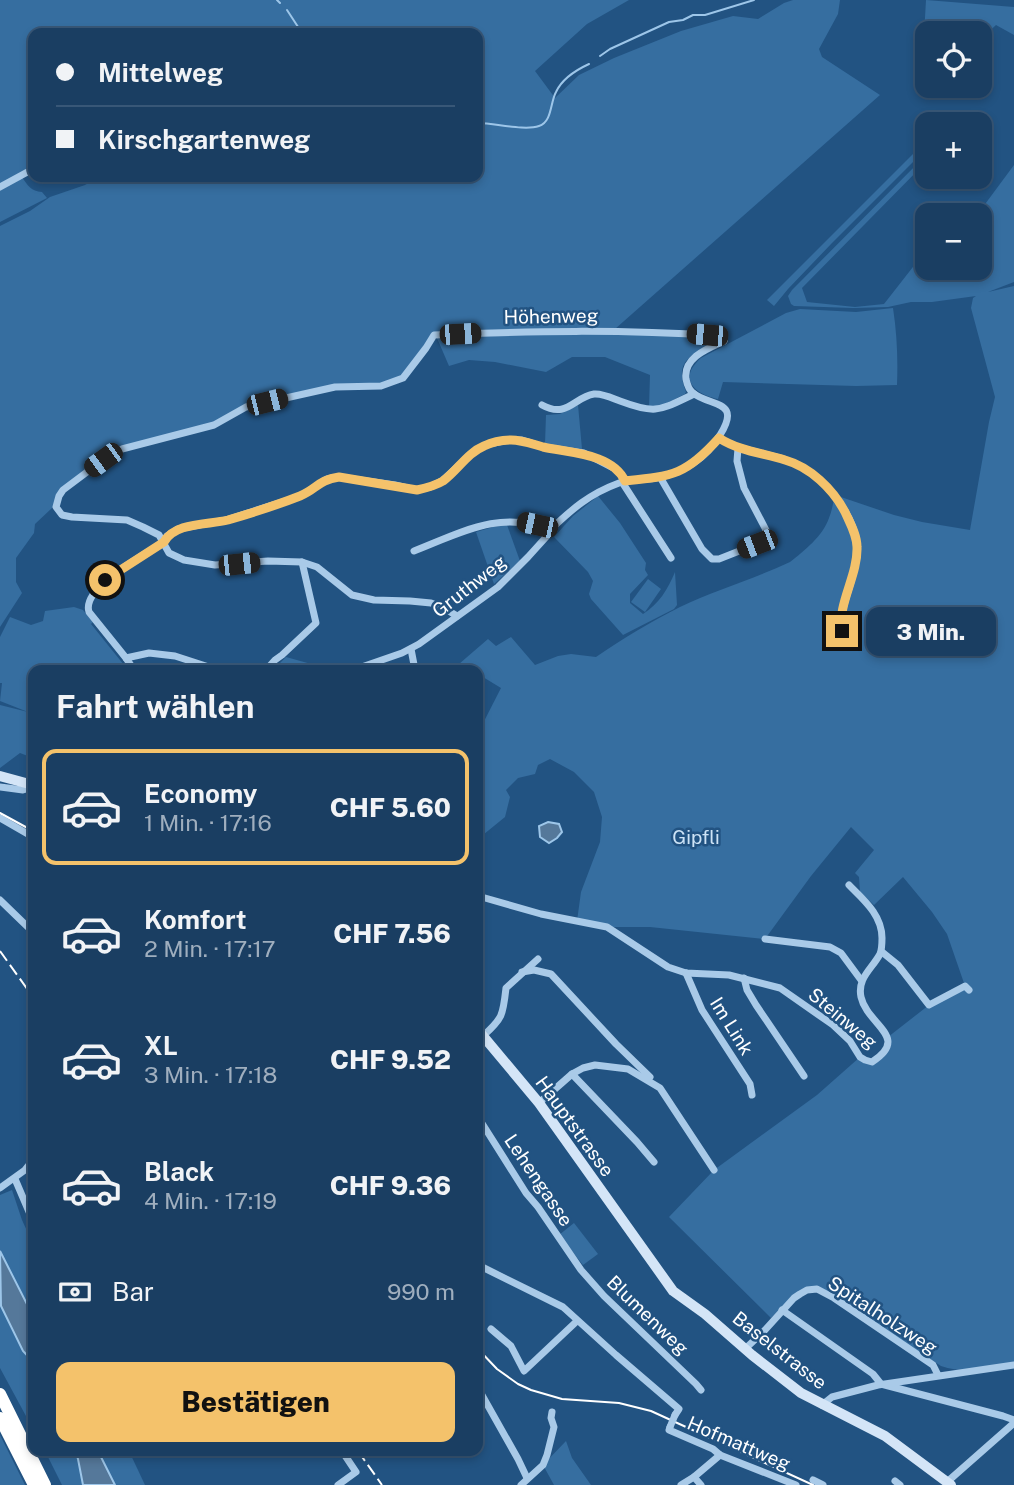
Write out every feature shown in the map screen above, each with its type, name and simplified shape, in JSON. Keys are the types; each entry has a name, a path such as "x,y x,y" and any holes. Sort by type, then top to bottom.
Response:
{"highway":[{"path":"0,1395 28,1450"},
{"path":"0,1418 34,1485"},
{"path":"31,1456 46,1485"}],"main road":[{"path":"0,776 28,784"},
{"name":"Hauptstrasse","path":"483,1038 539,1103 640,1246"},
{"name":"Baselstrasse","path":"640,1246 673,1292 717,1324 801,1393 885,1436 949,1484"}],"street":[{"path":"0,187 28,172"},
{"name":"Höhenweg","path":"164,542 159,535 127,520 62,515 56,507 59,495 103,460 122,449 214,425 246,407 335,387 381,386 402,379 434,335 607,330 718,336 724,341 695,357 688,367 686,377 694,394"},
{"path":"542,405 555,409 567,408 586,397 598,394 636,407 659,410 694,394 725,409 727,421 719,438 738,448 787,460 800,466 835,495 857,542 858,552 853,576 840,620 845,638"},
{"name":"Gruthweg","path":"367,665 411,649 498,587 579,503 624,481 660,477 688,467 719,438"},
{"path":"131,665 87,608 88,603 105,580 164,542 167,536 178,529 226,520 301,496 327,479 339,477 416,490 430,487 442,481 473,452 485,445 508,440 522,440 544,447 584,453 617,470 671,558"},
{"path":"660,477 707,555 712,559 719,559 757,544 764,538 766,530 744,488 737,461 738,448"},
{"path":"414,551 496,522 520,521 550,531"},
{"path":"164,542 169,553 175,557 215,565 268,561 302,562 317,567 352,595 374,600 431,603 457,616"},
{"path":"270,665 316,623 302,562"},
{"path":"411,649 414,665"},
{"path":"126,658 149,653 175,656 203,665"},
{"path":"0,787 23,790 28,788"},
{"path":"0,818 28,834"},
{"path":"765,939 830,947 841,953 862,980 882,952 882,928 872,908 849,885"},
{"name":"Steinweg","path":"483,896 541,914 607,927 668,967 686,973 729,975 780,988 833,1025 850,1041 860,1057 872,1062 884,1055 889,1045 888,1037 868,1014 861,997 862,980"},
{"path":"0,900 28,927"},
{"path":"882,952 898,965 929,1005 965,986 969,990"},
{"path":"483,1031 498,1022 503,1012 506,988 538,959"},
{"path":"522,972 534,970 551,974 660,1088 714,1170"},
{"name":"Im Link","path":"686,973 702,1010 750,1084 752,1095"},
{"path":"744,978 756,1006 804,1076"},
{"path":"616,1044 621,1055 621,1062 616,1068"},
{"path":"539,1103 572,1074 595,1065 628,1069 660,1088"},
{"path":"572,1074 654,1162"},
{"name":"Lehengasse","path":"483,1125 526,1193 574,1261"},
{"path":"0,1188 15,1179 28,1166"},
{"path":"15,1179 28,1209"},
{"name":"Blumenweg","path":"574,1261 604,1296 701,1390"},
{"path":"483,1267 563,1307 577,1321 524,1371 511,1346 491,1329"},
{"name":"Spitalholzweg","path":"745,1349 800,1294 817,1289 933,1365 938,1375"},
{"path":"782,1310 873,1374 881,1384 1014,1421 949,1484"},
{"name":"Hofmattweg","path":"577,1321 677,1412 670,1429 720,1455 796,1485"},
{"path":"822,1405 832,1397 881,1384 1014,1365"},
{"path":"483,1397 527,1478"},
{"path":"521,1485 543,1465 554,1427 552,1412"},
{"path":"681,1485 720,1455"},
{"path":"338,1485 356,1472 345,1456"},
{"path":"694,1477 701,1485"},
{"path":"813,1480 823,1485"}],"green space":[{"path":"0,0 629,0 587,24 535,71 555,98 579,75 681,31 733,16 758,19 793,0 840,0 838,14 819,49 822,57 880,95 615,329 436,333 403,378 390,384 335,387 246,407 214,425 122,449 63,490 56,507 35,524 34,533 16,558 16,582 22,593 0,627 0,226 50,197 90,182 483,182 483,28 28,28 28,170 0,184"},
{"path":"926,0 1014,7 1014,35 996,25 992,29 992,21 925,21"},
{"path":"915,152 915,160 774,306 767,300"},
{"name":"Gipfli","path":"1014,165 1014,282 988,292 1014,286 1014,1365 977,1370 941,1366 822,1289 793,1296 771,1318 669,1217 714,1170 817,1095 860,1057 865,1060 883,1055 888,1037 929,1005 965,986 947,934 903,877 874,905 860,892 859,877 855,873 874,850 851,827 765,939 650,927 607,927 577,921 581,892 600,842 602,817 594,792 574,772 550,759 538,765 535,774 518,778 506,790 510,797 505,817 483,835 483,723 501,688 483,677 483,665 459,664 488,639 496,646 511,637 535,665 571,654 596,657 637,630 680,607 790,562 822,531 835,495 894,515 970,530 995,397 971,308 976,296 911,302 888,307 853,308 794,306 788,296 915,166 915,173 802,288 807,302 855,307 884,304 915,264 915,280 992,280 992,203 986,203"},
{"path":"22,177 30,188 42,192 47,198 0,222 0,190"},
{"path":"893,308 897,385 723,382 718,399 702,393 692,385 690,373 701,358 786,313 800,309 856,312"},
{"path":"605,332 708,337 711,343 686,361 682,373 685,394 661,406 649,408 650,375 605,357 572,357 546,372 469,360 449,366 437,338"},
{"path":"578,405 582,449 545,444 546,415 560,414"},
{"path":"598,496 620,523 646,563 645,570 648,575 630,594 630,603 643,614 662,596 675,572 677,605 674,609 623,635 591,599 589,594 593,581 588,572 554,537 573,516"},
{"path":"507,525 520,561 494,584 476,532"},
{"path":"648,579 661,589 645,612 631,602"},
{"path":"74,607 83,610 124,665 28,665 28,712 0,701 0,637 10,617 31,625 43,621 45,611"},
{"path":"286,657 315,665 278,665"},
{"path":"0,705 28,712 28,756 20,753 0,768"},
{"path":"12,1190 28,1233 28,1306 0,1251 0,1195"},
{"path":"574,1223 598,1254 583,1265 559,1235"},
{"path":"0,1286 2,1305 8,1322 28,1355 28,1420 0,1368"},
{"path":"0,1435 25,1485 0,1485"},
{"path":"566,1441 572,1458 591,1485 554,1485 543,1465"},
{"path":"48,1456 77,1456 83,1485 62,1485"},
{"path":"100,1456 131,1456 145,1485 115,1485"}],"shaded area":[{"path":"548,822 559,824 562,832 549,843 540,837 539,826"},
{"path":"0,1251 28,1306 28,1356 23,1351 1,1306"},
{"path":"77,1456 100,1456 115,1485 83,1485"}],"waterway":[{"path":"277,0 280,3"},
{"path":"600,56 669,22 693,15 705,15 754,0"},
{"path":"287,10 299,28"},
{"path":"483,124 526,128 543,124 562,83 589,64"}],"tram line":[{"path":"0,813 28,828"},
{"path":"483,1354 497,1369 531,1390 562,1399 619,1403 651,1411 813,1485"}],"railway":[{"path":"0,951 28,990"},
{"path":"362,1456 382,1485"}],"route":[{"path":"105,580 164,542 167,536 178,529 226,520 301,496 327,479 339,477 417,490 442,481 473,452 485,445 522,440 544,447 584,453 617,470 625,481 676,473 698,460 719,438 738,448 787,460 800,466 835,495 851,526 858,552 840,620 842,631"}]}
